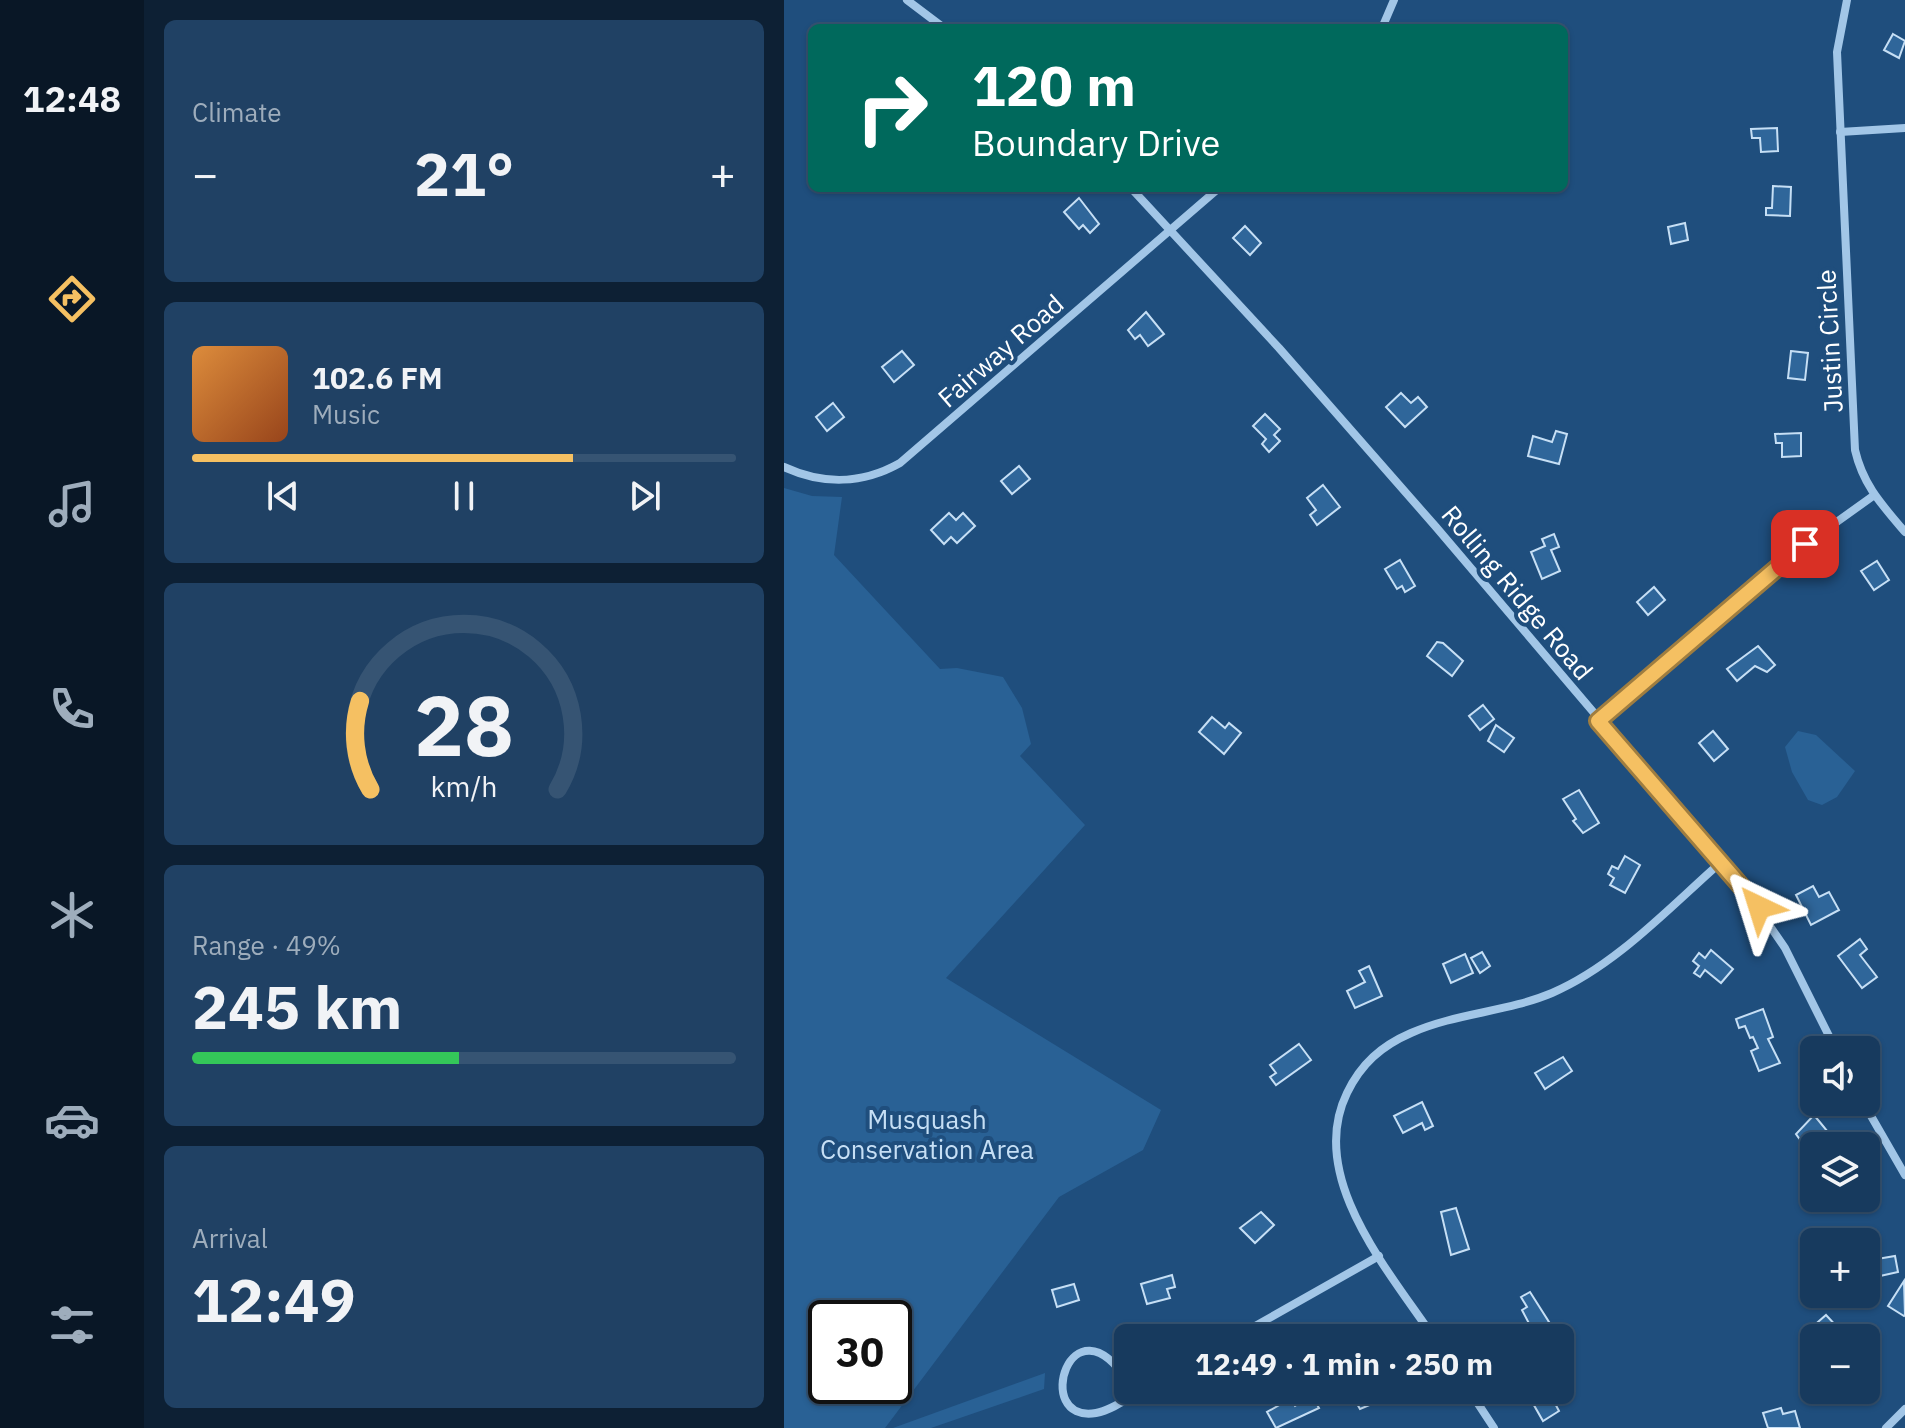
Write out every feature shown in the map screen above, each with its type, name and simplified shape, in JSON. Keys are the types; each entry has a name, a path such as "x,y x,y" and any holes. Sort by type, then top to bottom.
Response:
{"street":[{"path":"907,0 939,24"},
{"path":"1384,24 1394,0"},
{"name":"Justin Circle","path":"1847,0 1837,52 1855,450 1861,475 1873,496 1905,532"},
{"path":"1840,132 1905,128"},
{"name":"Rolling Ridge Road","path":"1135,192 1279,348 1436,527 1769,920 1829,1036"},
{"name":"Fairway Road","path":"784,467 820,479 837,480 869,476 900,463 1214,192"},
{"path":"1598,721 1785,559 1873,496"},
{"path":"1425,1324 1379,1256 1348,1200 1334,1152 1342,1103 1368,1060 1381,1048 1419,1030 1537,998 1568,985 1635,937 1720,863"},
{"path":"1871,1116 1905,1175"},
{"path":"1259,1324 1379,1256"},
{"path":"1114,1363 1109,1356 1090,1351 1072,1358 1065,1365 1060,1385 1069,1404 1088,1413 1099,1412 1114,1404"},
{"path":"1478,1404 1494,1428"},
{"path":"1886,1428 1905,1409"}],"green space":[{"name":"Musquash Conservation Area","path":"784,488 812,496 842,497 834,555 940,669 957,668 1003,677 1022,708 1031,744 1020,756 1085,825 946,978 1161,1110 1143,1150 1059,1197 912,1392 912,1300 808,1300 808,1404 903,1404 885,1428 784,1428"},
{"path":"1798,731 1816,735 1855,771 1837,797 1822,805 1808,800 1792,772 1785,747"},
{"path":"1045,1373 1044,1389 931,1428 893,1428"}],"building":[{"path":"1893,34 1905,41 1899,58 1884,50"},
{"path":"1777,128 1778,151 1761,152 1760,138 1752,138 1751,129"},
{"path":"1773,186 1791,187 1790,216 1766,215 1766,208 1772,208"},
{"path":"1079,198 1099,224 1090,233 1083,225 1079,229 1064,212"},
{"path":"1685,223 1688,240 1671,244 1668,227"},
{"path":"1245,226 1261,243 1250,255 1233,238"},
{"path":"1146,312 1164,334 1148,346 1140,335 1135,339 1128,330"},
{"path":"902,351 914,365 894,382 882,367"},
{"path":"1791,351 1808,353 1805,380 1788,378"},
{"path":"1401,393 1411,403 1418,397 1427,407 1405,427 1386,407"},
{"path":"833,403 844,417 827,431 816,417"},
{"path":"1265,414 1280,429 1274,435 1280,441 1269,452 1262,444 1266,439 1253,426"},
{"path":"1556,431 1567,434 1559,464 1528,456 1533,436 1552,442"},
{"path":"1801,433 1801,456 1782,457 1782,443 1776,443 1775,434"},
{"path":"1019,466 1030,479 1012,494 1001,481"},
{"path":"1323,485 1340,507 1317,525 1310,515 1316,510 1307,498"},
{"path":"949,513 956,520 963,513 975,526 957,543 951,537 944,544 931,530"},
{"path":"1554,534 1559,547 1551,550 1560,571 1542,579 1531,552 1545,546 1542,539"},
{"path":"1400,560 1415,586 1405,592 1402,586 1397,589 1385,569"},
{"path":"1877,561 1889,580 1874,590 1861,571"},
{"path":"1654,587 1665,600 1648,615 1637,602"},
{"path":"1437,642 1443,643 1463,661 1452,676 1427,656"},
{"path":"1758,646 1775,665 1767,672 1755,666 1737,681 1727,669"},
{"path":"1483,705 1494,719 1480,730 1469,716"},
{"path":"1212,717 1225,728 1229,723 1241,733 1224,754 1199,732"},
{"path":"1496,725 1514,738 1504,752 1488,741"},
{"path":"1713,731 1728,749 1714,761 1699,743"},
{"path":"1579,790 1599,823 1583,833 1573,821 1576,819 1563,799"},
{"path":"1625,856 1640,865 1625,893 1610,885 1614,878 1608,874 1612,866 1618,869"},
{"path":"1813,886 1819,897 1829,892 1839,910 1811,925 1796,895"},
{"path":"1860,939 1867,949 1860,955 1877,977 1862,988 1838,956"},
{"path":"1711,950 1733,969 1721,983 1705,970 1700,977 1694,973 1699,966 1693,961 1699,953 1705,958"},
{"path":"1482,952 1490,966 1480,973 1471,958"},
{"path":"1465,954 1473,973 1451,983 1443,964"},
{"path":"1369,966 1382,996 1355,1008 1347,991 1365,982 1359,971"},
{"path":"1763,1009 1773,1037 1768,1039 1780,1063 1759,1071 1751,1051 1758,1048 1745,1026 1739,1028 1736,1019"},
{"path":"1299,1044 1311,1060 1276,1085 1270,1077 1276,1073 1270,1065"},
{"path":"1563,1057 1572,1071 1545,1089 1535,1073"},
{"path":"1422,1102 1433,1126 1425,1130 1422,1123 1403,1133 1394,1116"},
{"path":"1813,1116 1828,1132 1800,1132 1800,1140 1796,1134"},
{"path":"1456,1208 1469,1249 1451,1255 1441,1212"},
{"path":"1261,1212 1274,1225 1255,1243 1240,1228"},
{"path":"1895,1256 1898,1272 1880,1276 1880,1258"},
{"path":"1172,1275 1175,1287 1167,1289 1170,1298 1147,1304 1141,1284"},
{"path":"1904,1281 1905,1315 1904,1316 1888,1306"},
{"path":"1074,1284 1079,1300 1057,1307 1052,1290"},
{"path":"1530,1292 1549,1322 1529,1324 1522,1310 1527,1307 1521,1297"},
{"path":"1826,1315 1834,1324 1816,1324"},
{"path":"1281,1404 1317,1404 1319,1408 1276,1428 1267,1412"},
{"path":"1533,1404 1555,1404 1559,1411 1543,1421"},
{"path":"1781,1408 1783,1414 1795,1411 1800,1428 1768,1428 1763,1413"}],"route":[{"path":"1759,907 1598,721 1805,544"}]}
